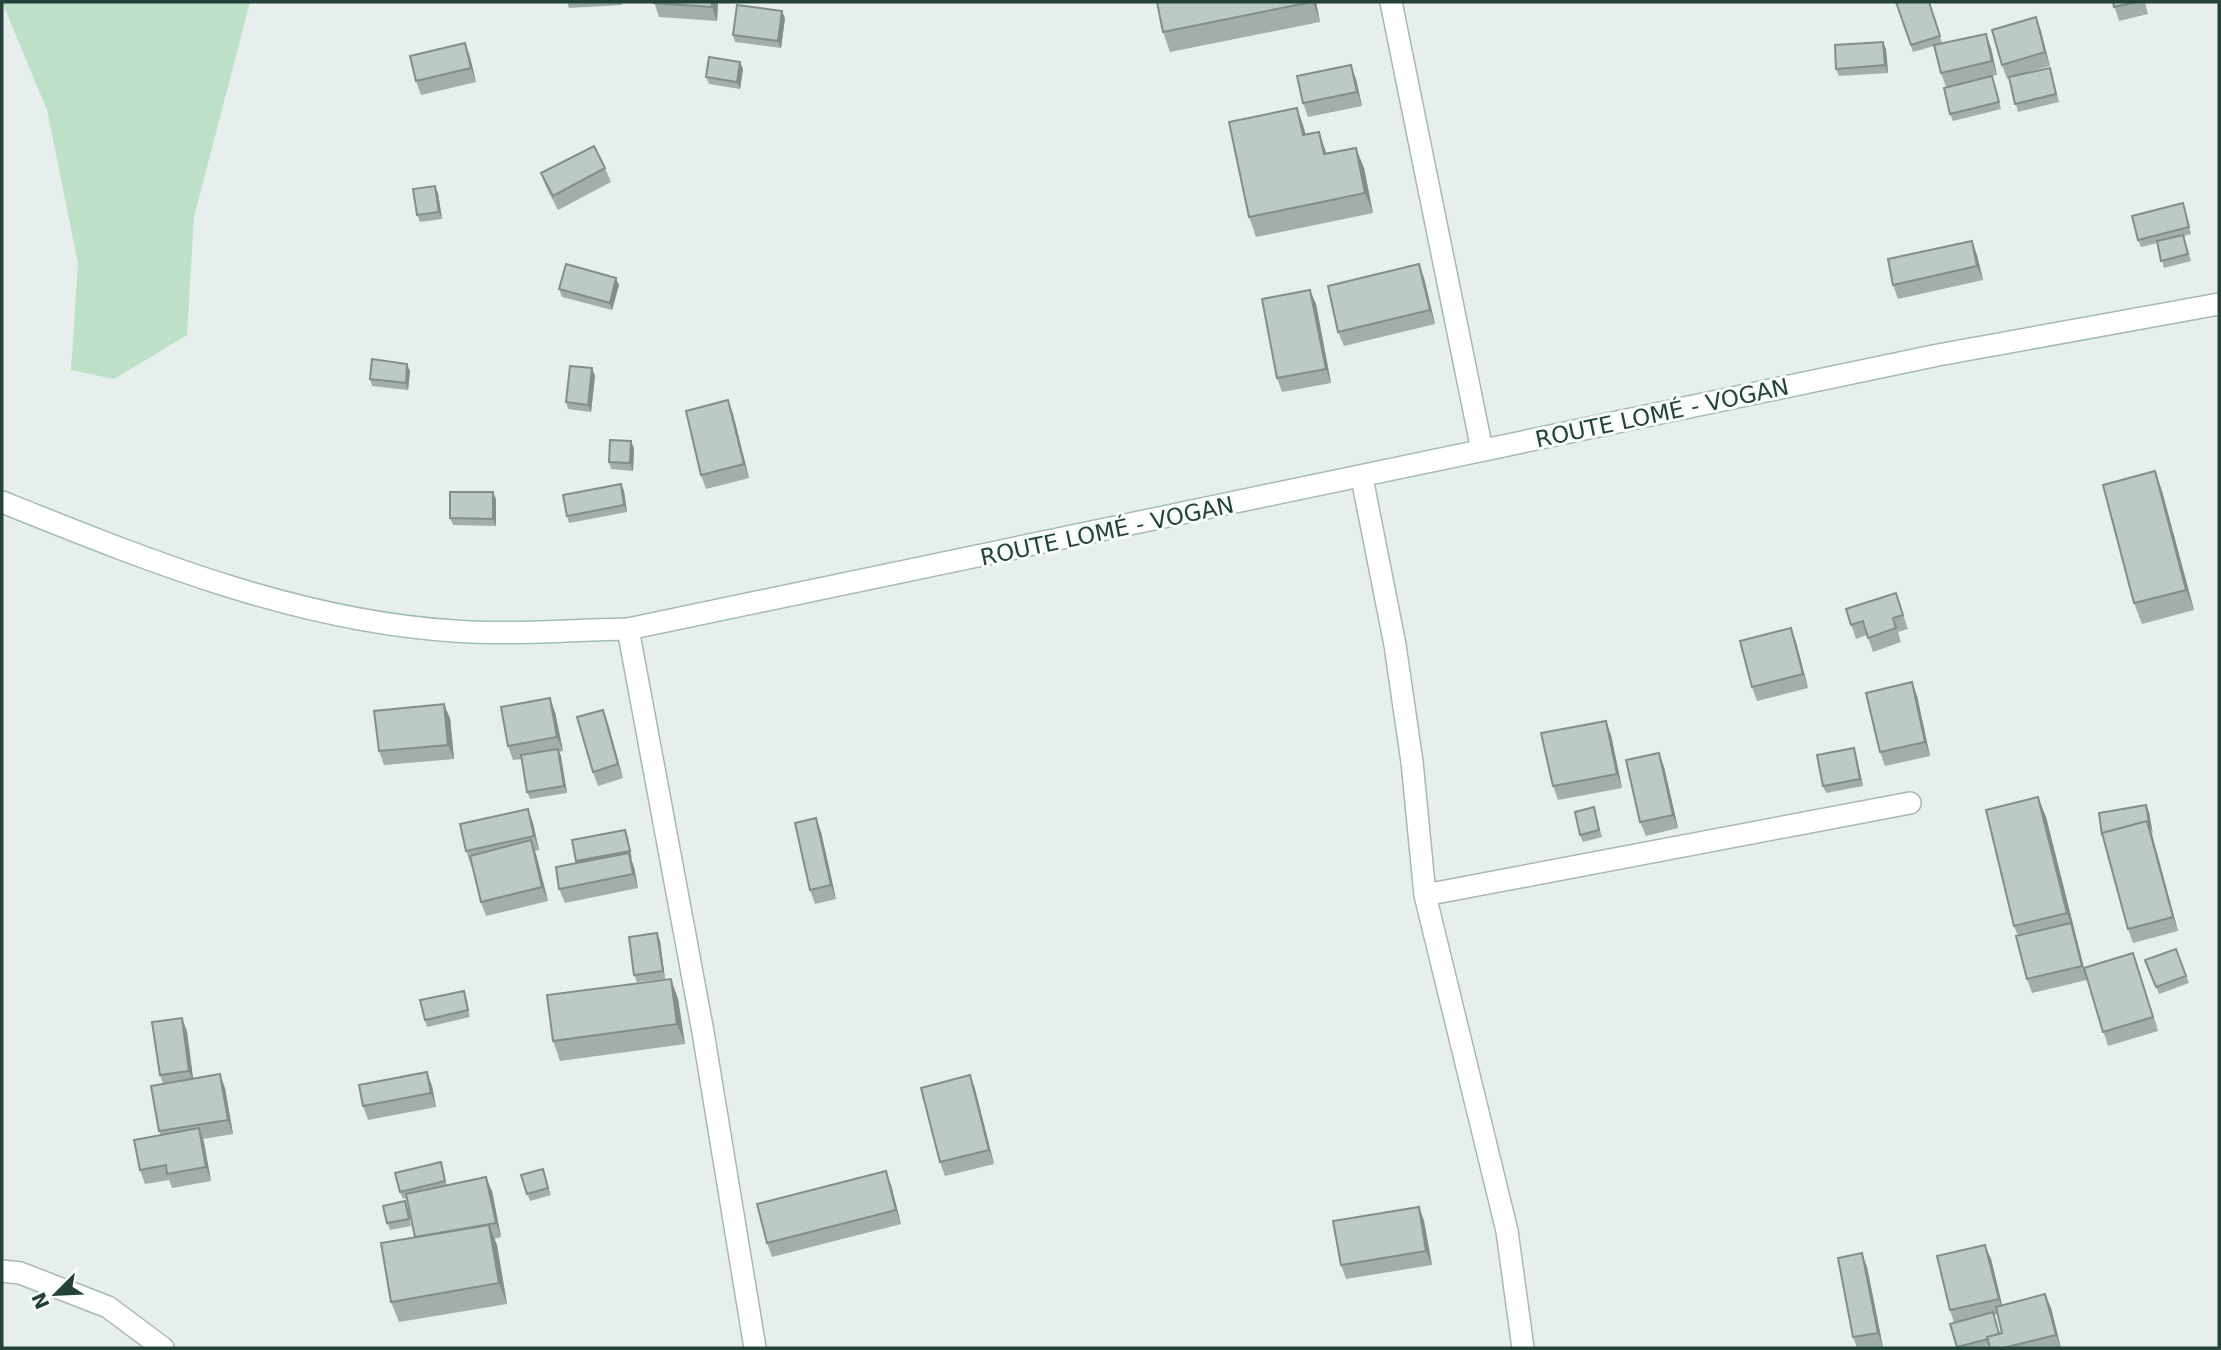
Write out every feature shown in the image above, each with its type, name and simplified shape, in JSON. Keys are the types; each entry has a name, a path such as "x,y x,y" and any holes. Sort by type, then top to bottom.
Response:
{"street":[{"path":"1391,2 1482,450"},
{"name":"ROUTE LOMÉ - VOGAN","path":"2,502 147,560 262,598 373,620 453,631 628,629 1362,478 1482,450 1938,355 2219,304"},
{"path":"1362,478 1395,645 1412,762 1425,895 1507,1231 1523,1348"},
{"path":"628,629 704,1032 755,1348"},
{"path":"1425,895 1910,803"},
{"path":"2,1271 20,1273 108,1307 163,1348"}],"green space":[{"path":"2,2 250,2 194,217 187,335 114,379 71,370 78,263 47,110"}],"building":[{"path":"712,2 712,7 654,3"},
{"path":"1157,2 1311,2 1163,32"},
{"path":"1896,2 1929,2 1940,36 1911,45"},
{"path":"2113,2 2137,2 2114,7"},
{"path":"737,5 782,11 778,41 733,35"},
{"path":"2036,17 2045,52 2002,65 1992,30"},
{"path":"1986,34 1992,61 1941,73 1934,45"},
{"path":"1883,42 1885,65 1836,69 1835,45"},
{"path":"465,43 471,68 416,81 410,56"},
{"path":"709,57 740,62 737,82 706,77"},
{"path":"1351,65 1357,92 1303,103 1297,76"},
{"path":"2050,68 2056,94 2015,104 2009,77"},
{"path":"1992,76 1999,102 1950,114 1944,88"},
{"path":"1297,108 1303,135 1319,132 1324,154 1356,148 1365,193 1249,217 1229,122"},
{"path":"594,146 605,168 553,196 541,173"},
{"path":"435,186 439,212 417,215 413,189"},
{"path":"2183,203 2189,227 2138,240 2132,216"},
{"path":"2183,235 2188,254 2161,261 2157,241"},
{"path":"1972,241 1977,266 1893,285 1888,259"},
{"path":"566,264 616,278 610,303 559,289"},
{"path":"1419,264 1430,310 1338,332 1328,286"},
{"path":"1310,290 1326,369 1277,378 1262,299"},
{"path":"372,359 407,364 406,383 370,379"},
{"path":"570,366 592,368 588,405 566,402"},
{"path":"728,400 744,464 701,475 686,411"},
{"path":"610,440 631,441 630,463 609,462"},
{"path":"2155,471 2186,590 2134,603 2103,485"},
{"path":"621,484 624,505 567,516 563,495"},
{"path":"450,492 493,492 493,519 450,518"},
{"path":"1896,593 1903,615 1893,618 1896,628 1868,638 1863,621 1851,625 1846,609"},
{"path":"1791,628 1803,674 1752,687 1740,641"},
{"path":"1912,682 1925,742 1880,752 1866,693"},
{"path":"550,698 557,737 508,746 501,707"},
{"path":"444,704 448,745 379,751 374,711"},
{"path":"603,710 618,764 593,772 577,717"},
{"path":"1606,721 1617,774 1553,786 1541,733"},
{"path":"1854,748 1860,779 1823,786 1817,755"},
{"path":"558,749 564,786 527,792 521,755"},
{"path":"1659,753 1673,815 1640,822 1626,760"},
{"path":"2038,797 2067,913 2014,926 1986,810"},
{"path":"2146,805 2150,827 2147,821 2102,835 2099,813"},
{"path":"1594,807 1599,830 1580,835 1575,812"},
{"path":"528,809 534,836 466,851 460,824"},
{"path":"816,818 831,885 810,890 795,823"},
{"path":"2147,821 2173,917 2128,929 2102,833"},
{"path":"625,830 630,851 576,861 572,840"},
{"path":"531,840 542,887 481,902 470,856"},
{"path":"629,853 633,874 559,889 556,867"},
{"path":"2071,923 2082,966 2027,979 2016,936"},
{"path":"657,933 663,971 634,975 629,937"},
{"path":"2176,949 2186,976 2156,987 2145,960"},
{"path":"2133,953 2153,1017 2103,1032 2084,968"},
{"path":"671,979 677,1024 553,1041 547,995"},
{"path":"464,991 468,1010 425,1020 420,1000"},
{"path":"182,1018 189,1071 160,1075 152,1022"},
{"path":"427,1072 431,1093 363,1106 359,1085"},
{"path":"220,1074 228,1120 159,1131 151,1086"},
{"path":"970,1075 989,1150 940,1162 921,1088"},
{"path":"199,1128 206,1167 167,1174 166,1165 140,1170 134,1140"},
{"path":"441,1162 445,1181 400,1192 395,1173"},
{"path":"543,1169 548,1188 527,1194 521,1175"},
{"path":"886,1171 896,1210 767,1243 757,1204"},
{"path":"486,1177 496,1223 415,1237 406,1194"},
{"path":"405,1201 409,1219 387,1223 383,1206"},
{"path":"1419,1207 1426,1251 1341,1265 1333,1221"},
{"path":"489,1225 499,1283 391,1302 381,1243"},
{"path":"1985,1245 1999,1299 1950,1310 1937,1256"},
{"path":"1862,1253 1878,1333 1853,1337 1838,1258"},
{"path":"2045,1294 2056,1335 2003,1348 1990,1348 1987,1337 2002,1333 1996,1307"},
{"path":"1993,1312 1999,1334 1957,1347 1950,1324"}]}
